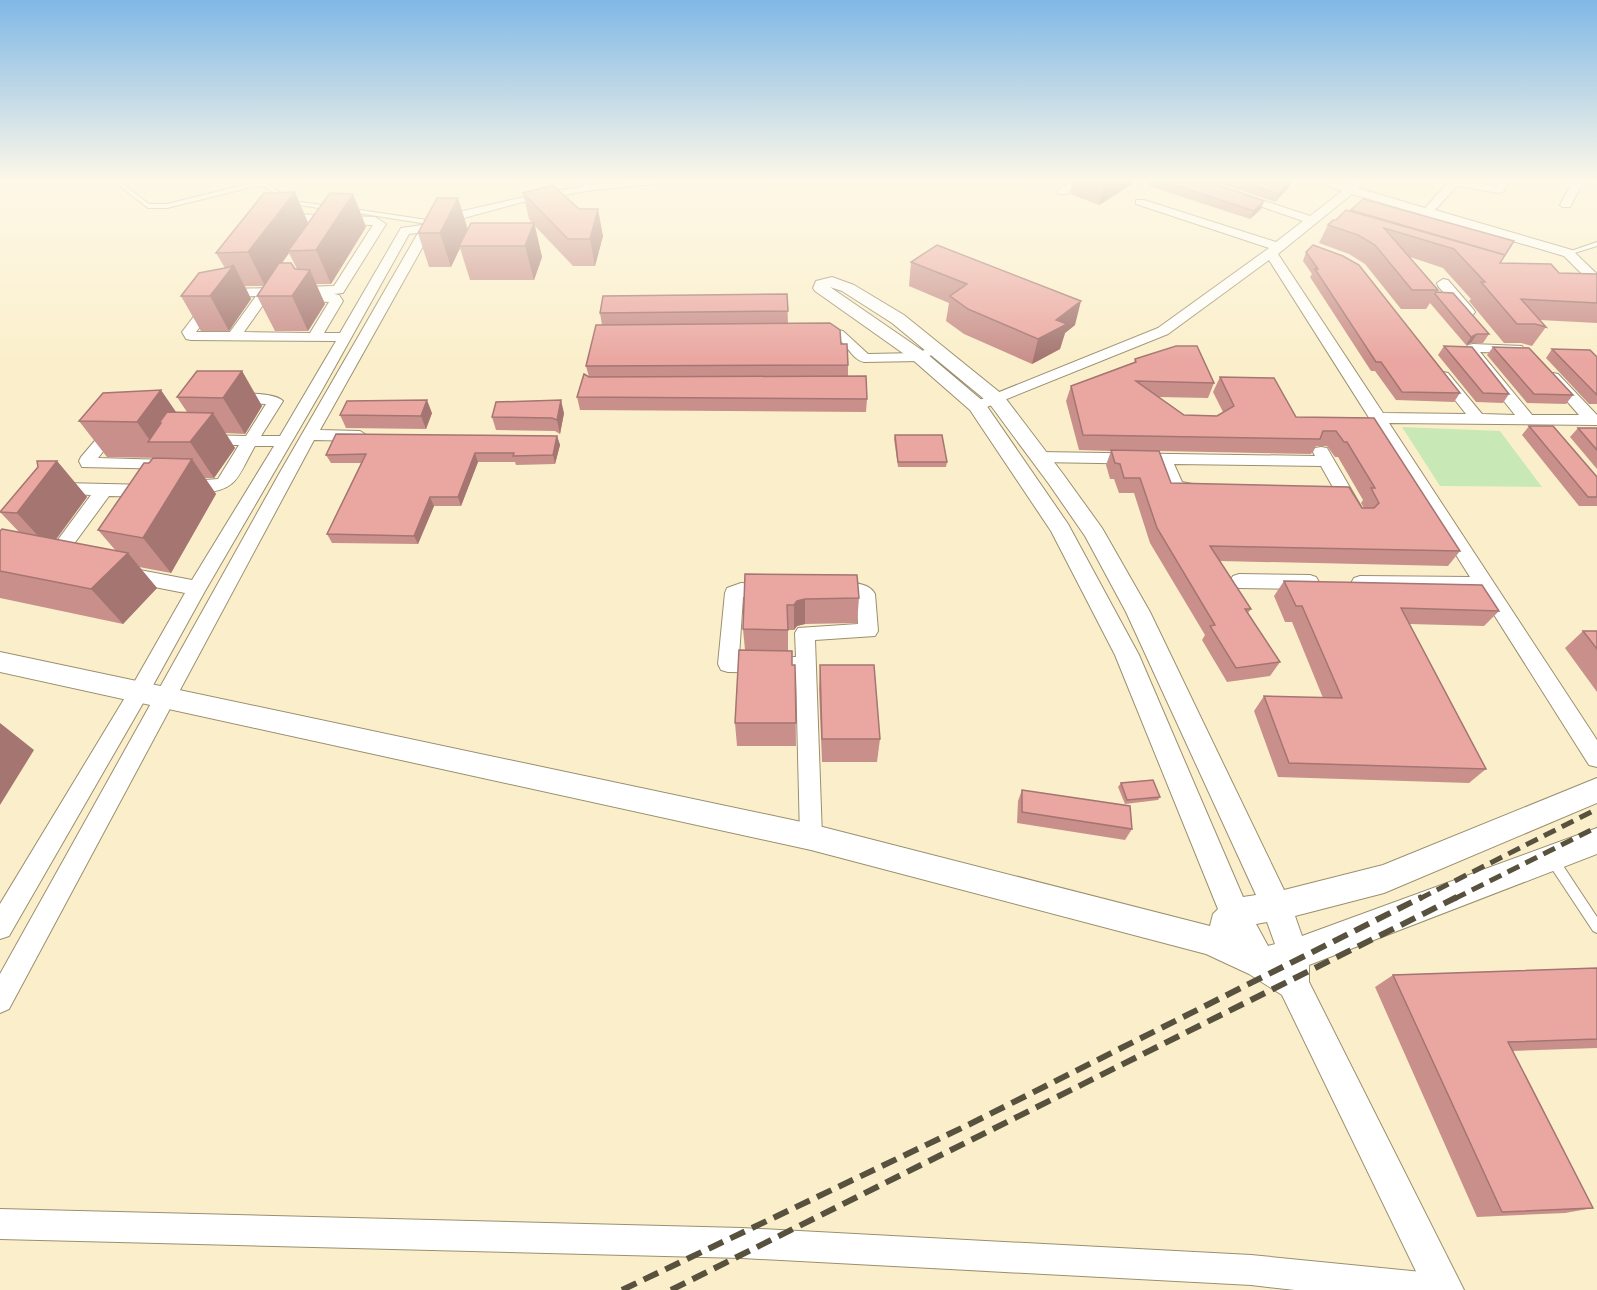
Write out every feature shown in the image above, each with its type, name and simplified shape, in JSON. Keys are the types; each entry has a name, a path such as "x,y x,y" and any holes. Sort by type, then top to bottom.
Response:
{"street":[{"path":"260,239 222,288 232,292 336,291 340,289 371,239"},
{"path":"0,927 139,692 400,239"},
{"path":"0,1000 309,435 421,239"},
{"path":"1262,239 1284,246 1377,418 1597,758"},
{"path":"987,403 1163,332 1292,239"},
{"path":"1521,239 1568,253 1597,281"},
{"path":"362,254 392,254"},
{"path":"1443,283 1499,349"},
{"path":"234,337 261,298"},
{"path":"314,337 336,301 334,298 216,300 188,334 195,338 345,337"},
{"path":"331,308 361,308"},
{"path":"261,337 274,319"},
{"path":"801,330 837,332 843,335 864,365 929,353 987,403 1039,457 1094,533 1138,612 1276,906 1293,970 1444,1290"},
{"path":"1532,353 1521,349 1473,348 1471,351 1535,419 1554,432"},
{"path":"1437,367 1477,418"},
{"path":"1546,369 1594,420"},
{"path":"215,399 275,401 251,441 225,482 218,486 159,486 156,482 182,444 251,441 285,441"},
{"path":"987,403 1127,655 1235,913 1260,963"},
{"path":"1377,418 1594,420"},
{"path":"135,419 117,423 87,461 88,463 168,465"},
{"path":"309,435 381,436"},
{"path":"1039,457 1164,459 1324,456 1358,517"},
{"path":"1164,459 1174,486 1177,488 1217,491"},
{"path":"63,489 202,493"},
{"path":"55,558 104,490"},
{"path":"144,511 158,491"},
{"path":"1322,493 1345,494"},
{"path":"1064,538 1094,533"},
{"path":"35,556 55,558 81,565"},
{"path":"104,570 197,588"},
{"path":"1239,581 1484,584"},
{"path":"789,590 741,590 734,593 728,664 806,665"},
{"path":"812,837 805,633 868,631 867,596 864,592 813,590"},
{"path":"0,662 812,837 1208,940 1260,963 1293,970 1551,858 1597,841"},
{"path":"1208,940 1235,913 1276,906 1384,879 1597,790"},
{"path":"0,1224 742,1243 1251,1270 1444,1290"}],"lane":[{"path":"1568,253 1597,244"},
{"path":"1551,858 1597,927"}],"green space":[{"path":"1402,427 1500,431 1542,487 1440,486"}],"building":[{"path":"227,239 258,239 248,252 216,253"},
{"path":"297,239 323,239 316,250 288,251"},
{"path":"463,239 528,239 525,246 459,246"},
{"path":"1365,239 1394,239 1438,290 1412,290 1375,245"},
{"path":"1421,239 1449,239 1505,255 1500,263 1551,264 1559,273 1597,274 1597,303 1521,299 1546,327 1535,324 1517,324 1481,282 1485,282 1454,249"},
{"path":"1451,239 1514,241 1505,255"},
{"path":"937,245 1081,301 1056,320 1067,324 1038,339 968,309 950,296 967,284 911,262"},
{"path":"1313,245 1343,256 1359,265 1460,393 1402,392 1381,362 1376,362 1315,269 1318,269 1306,252"},
{"path":"279,263 291,263 295,269 310,270 292,296 257,296"},
{"path":"234,265 210,296 181,296 199,273"},
{"path":"1436,292 1453,293 1489,334 1477,334 1471,337 1435,294"},
{"path":"787,294 788,311 600,313 603,296"},
{"path":"830,323 840,330 841,344 847,344 848,365 586,366 596,325"},
{"path":"1176,346 1197,346 1214,383 1136,381 1184,415 1217,416 1234,406 1220,377 1274,378 1296,417 1374,418 1460,551 1210,546 1251,609 1245,609 1280,662 1236,668 1210,626 1215,625 1157,528 1140,478 1124,478 1120,464 1115,463 1111,450 1159,451 1171,483 1349,487 1362,508 1374,508 1379,503 1371,488 1375,488 1347,442 1344,442 1336,431 1323,431 1320,439 1083,435 1071,386 1136,362 1135,359"},
{"path":"1444,346 1472,347 1509,394 1483,393"},
{"path":"1493,347 1529,348 1573,395 1534,394"},
{"path":"1552,349 1590,350 1597,357 1597,395"},
{"path":"197,371 242,371 223,398 177,397"},
{"path":"584,374 589,377 866,376 867,399 577,397"},
{"path":"161,390 137,422 79,421 103,393"},
{"path":"427,400 421,416 340,415 347,401"},
{"path":"561,400 557,420 492,417 496,402"},
{"path":"167,412 213,413 190,442 148,442"},
{"path":"1529,426 1553,426 1597,477 1597,497 1588,497"},
{"path":"1578,428 1597,428 1597,450"},
{"path":"336,434 557,436 553,455 513,456 514,453 475,453 458,497 430,497 414,536 327,534 366,454 326,455"},
{"path":"895,435 942,435 947,462 898,462"},
{"path":"153,458 192,459 143,538 98,530 144,463 149,463"},
{"path":"37,461 57,461 17,513 0,512 38,467"},
{"path":"2,529 128,553 91,589 0,571 0,531"},
{"path":"745,574 857,575 859,598 797,601 794,605 787,605 788,630 743,629"},
{"path":"1284,581 1482,585 1499,611 1401,608 1486,769 1289,763 1264,696 1342,698 1302,606 1296,606"},
{"path":"1583,631 1597,631 1597,649"},
{"path":"739,650 792,651 792,665 795,665 796,723 735,723"},
{"path":"820,665 874,665 880,739 822,739"},
{"path":"1153,780 1160,797 1127,800 1121,783"},
{"path":"1022,790 1130,806 1132,829 1022,812"},
{"path":"1597,968 1597,1039 1508,1042 1593,1208 1502,1212 1393,975"}],"railway":[{"path":"1419,899 1597,809"},
{"path":"1454,899 1597,827"},
{"path":"622,1290 970,1124 1422,897"},
{"path":"671,1290 1457,897"}]}
